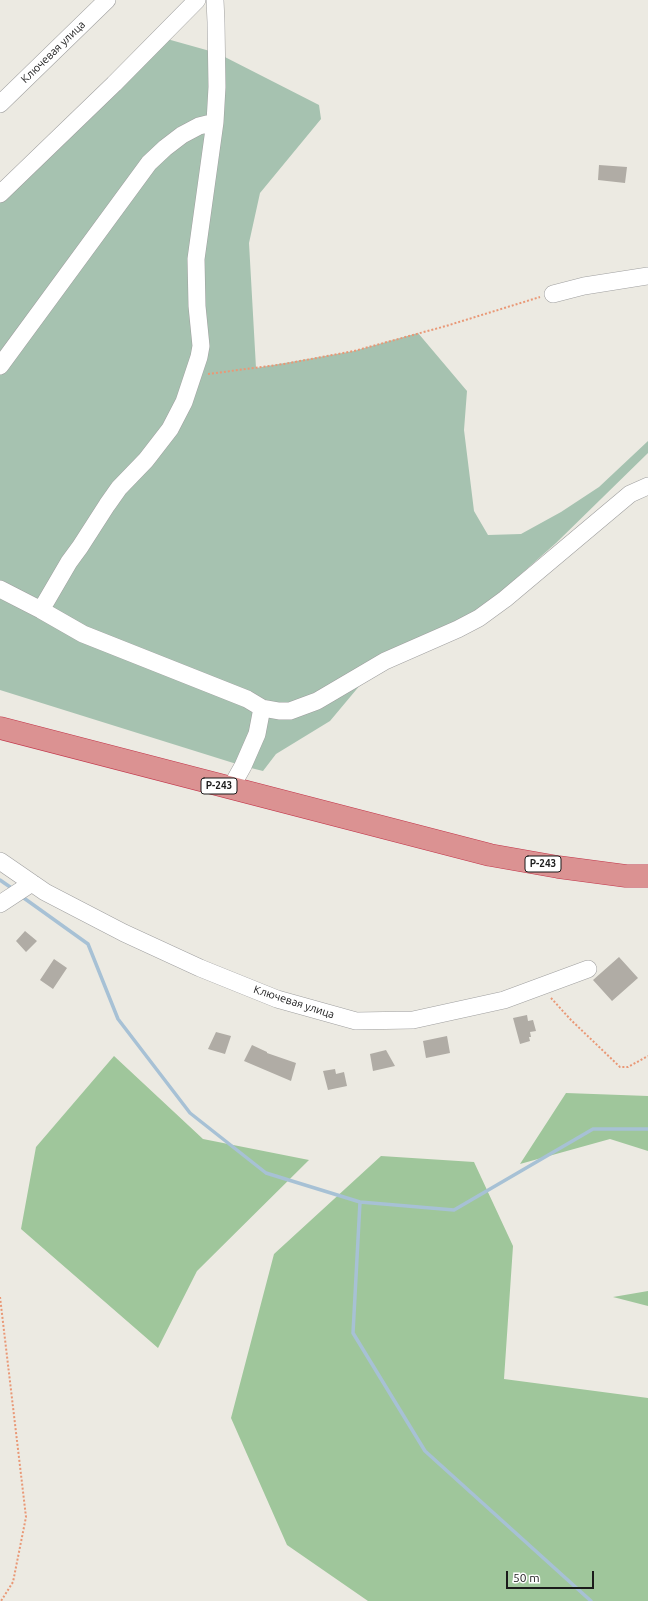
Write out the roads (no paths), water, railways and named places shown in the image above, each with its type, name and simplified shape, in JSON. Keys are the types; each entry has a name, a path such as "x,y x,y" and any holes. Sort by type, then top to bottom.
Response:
{"highway":[{"name":"Р-243","path":"0,728 490,855 558,867 626,876 648,876"}],"street":[{"name":"Ключевая улица","path":"0,104 107,0"},
{"path":"0,194 114,84 197,0"},
{"path":"41,610 69,562 119,488 154,450 170,429 184,402 194,375 201,346 197,306 196,259 215,122 217,86 216,22 214,0"},
{"path":"0,366 149,164 165,148 182,135 199,126 215,122"},
{"path":"553,294 597,284 648,276"},
{"path":"0,589 83,634 246,699 262,708 279,711 290,710 317,701 385,661 458,629 479,618 625,497 648,486"},
{"path":"230,788 245,761 257,734 262,708"},
{"name":"Ключевая улица","path":"0,861 45,892 124,933 200,968 277,999 356,1021 413,1020 504,1000 588,969"},
{"path":"0,904 32,883"}],"waterway":[{"path":"0,880 13,889"},
{"path":"21,896 88,944 118,1019 190,1113 266,1173 360,1202 454,1210 593,1129 648,1129"},
{"path":"360,1202 353,1333 425,1451 591,1601"}]}
